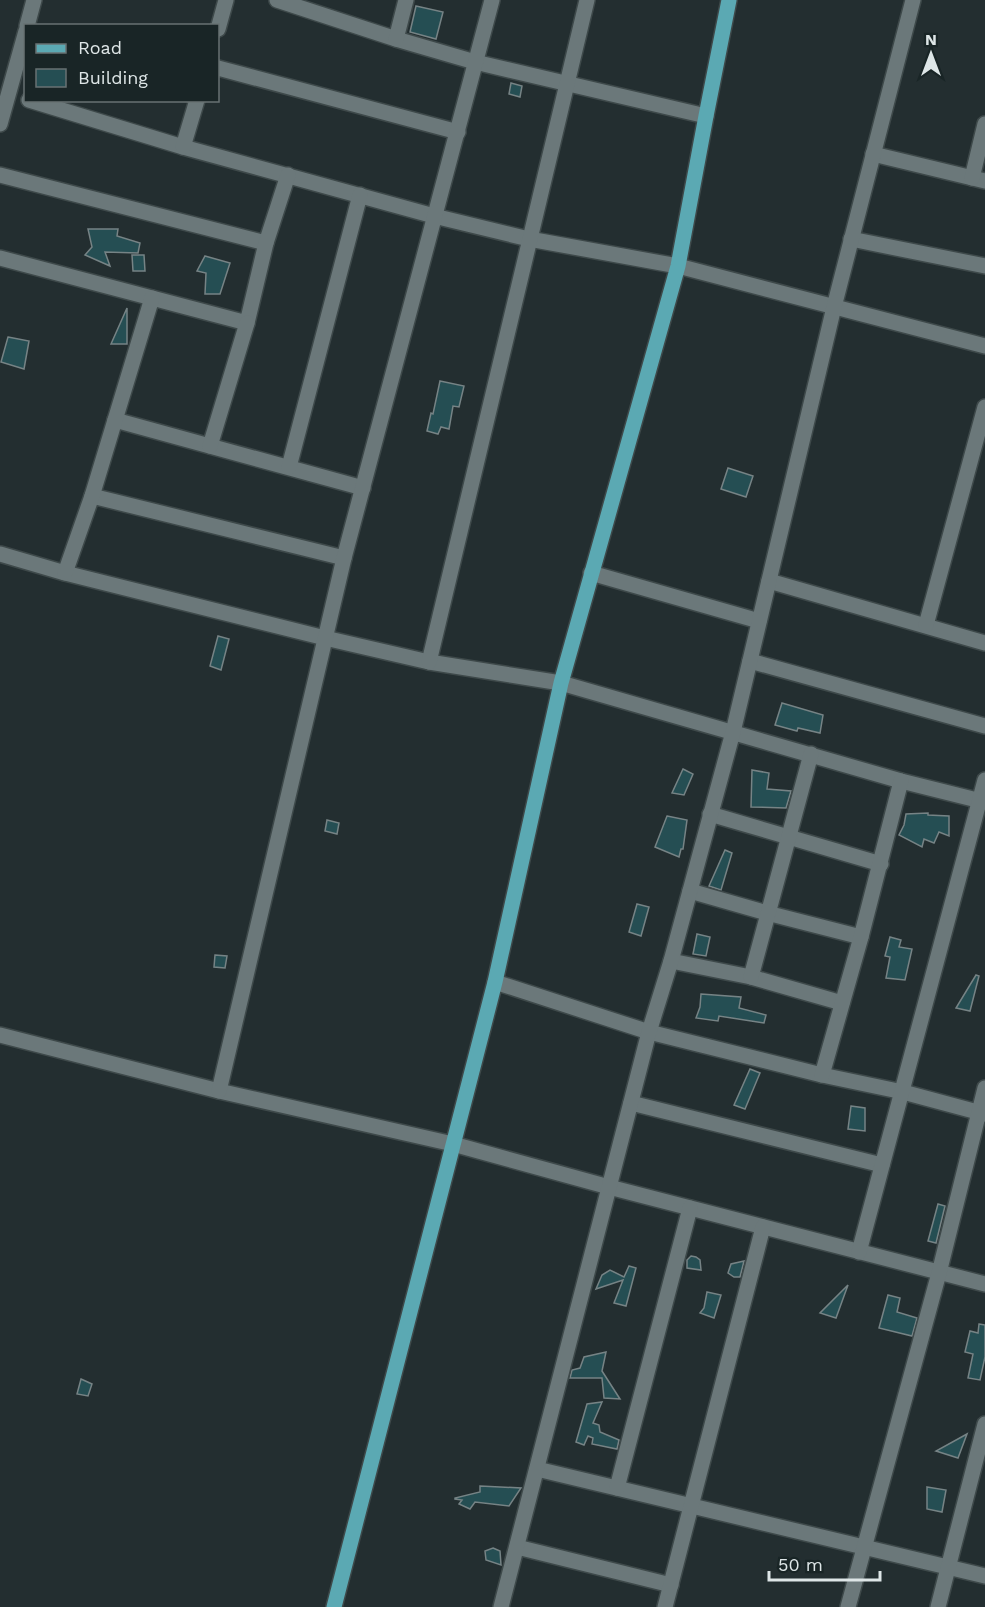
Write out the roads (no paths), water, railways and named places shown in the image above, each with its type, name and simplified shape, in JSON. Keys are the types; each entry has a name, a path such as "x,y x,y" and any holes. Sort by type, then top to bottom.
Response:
{"main road":[{"path":"334,1607 495,982 561,683 678,266 729,0"}],"street":[{"path":"28,24 34,0"},
{"path":"219,25 226,0"},
{"path":"277,0 321,7 396,39 475,62 706,116"},
{"path":"396,39 406,0"},
{"path":"219,1091 344,558 492,0"},
{"path":"429,662 587,0"},
{"path":"501,1607 649,1032 671,961 733,732 834,307 913,0"},
{"path":"0,124 24,37"},
{"path":"219,68 458,132"},
{"path":"8,94 24,99"},
{"path":"34,102 183,147 434,216 529,239 678,266 985,346"},
{"path":"183,147 196,102"},
{"path":"873,154 979,179 985,124"},
{"path":"0,175 266,243"},
{"path":"210,446 247,323 266,243 288,175"},
{"path":"289,467 360,195"},
{"path":"851,239 985,266"},
{"path":"0,258 247,323"},
{"path":"65,573 92,496 152,298"},
{"path":"926,625 978,461 985,407"},
{"path":"115,420 363,488"},
{"path":"92,496 344,558"},
{"path":"0,554 65,573 324,638 429,662 561,683 901,781 982,801"},
{"path":"591,573 759,621"},
{"path":"769,581 985,643"},
{"path":"750,661 985,726"},
{"path":"751,977 811,754"},
{"path":"859,1252 982,801 985,780"},
{"path":"822,1075 881,864 901,781"},
{"path":"710,814 881,864"},
{"path":"690,891 861,938"},
{"path":"671,961 751,977 842,1003"},
{"path":"495,982 649,1032 982,1113"},
{"path":"0,1035 219,1091 453,1144 609,1187 985,1284"},
{"path":"848,1607 982,1113 985,1088"},
{"path":"631,1103 882,1165"},
{"path":"617,1488 690,1208"},
{"path":"665,1607 763,1227"},
{"path":"938,1607 985,1424"},
{"path":"537,1469 985,1576"},
{"path":"517,1547 671,1585"}]}
